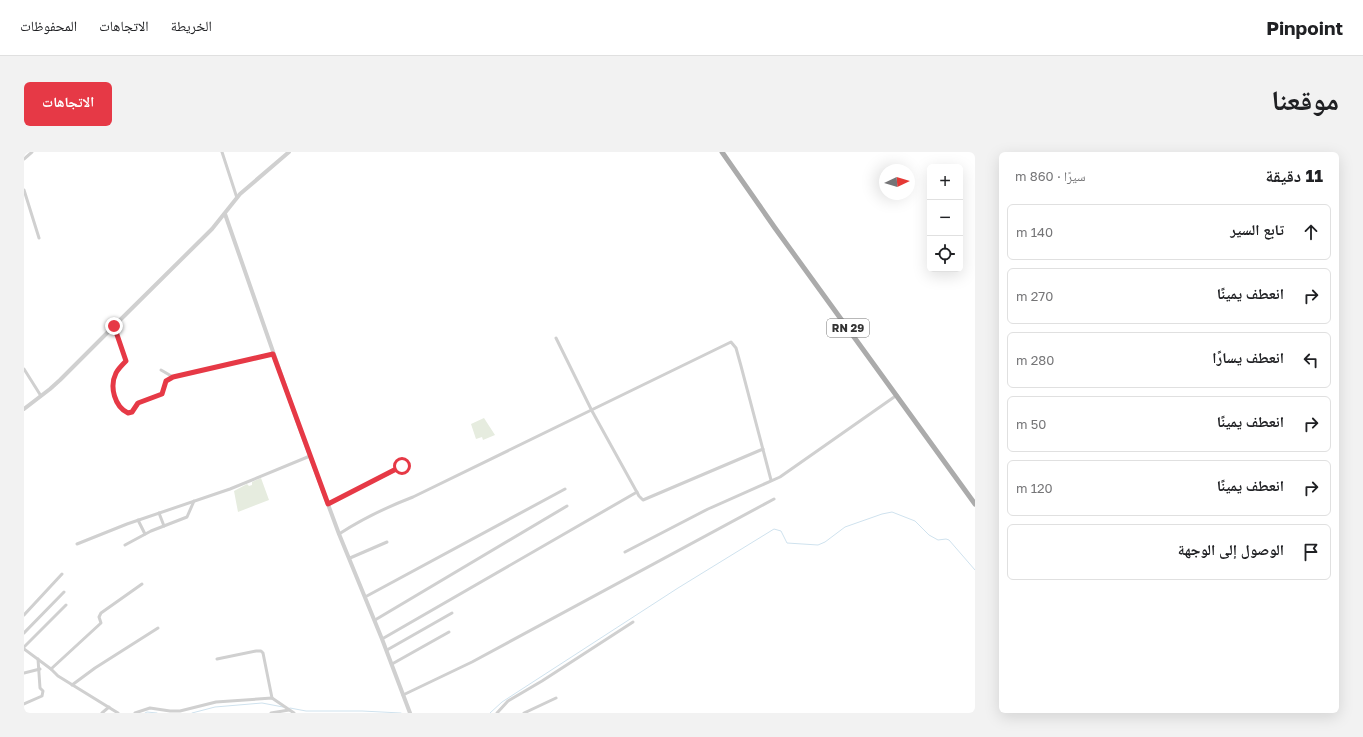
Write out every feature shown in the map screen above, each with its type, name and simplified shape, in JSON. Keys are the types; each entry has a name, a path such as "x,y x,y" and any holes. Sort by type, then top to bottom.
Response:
{"main road":[{"name":"RN 29","path":"722,152 775,228 975,504"}],"street":[{"path":"24,159 32,152"},
{"path":"222,152 237,198"},
{"path":"24,409 60,380 212,229 237,198 290,152"},
{"path":"24,190 39,238"},
{"path":"224,214 273,354 339,534 387,650 410,713"},
{"path":"114,326 126,361 115,374 114,383 116,400 122,410 128,413 132,412 138,403 162,394 166,381 173,377 273,354"},
{"path":"556,338 592,411 637,492 643,500 763,449"},
{"path":"339,534 392,505 413,497 732,342 736,348 771,480"},
{"path":"24,369 41,396"},
{"path":"161,370 173,377"},
{"path":"624,552 708,509 780,477 897,395"},
{"path":"77,544 138,520 230,489 310,456"},
{"path":"328,504 402,466"},
{"path":"365,597 565,489"},
{"path":"382,639 637,492"},
{"path":"403,695 472,662 774,499"},
{"path":"125,545 145,534 187,517 194,501"},
{"path":"375,620 567,506"},
{"path":"159,513 164,526"},
{"path":"138,520 145,534"},
{"path":"350,558 387,542"},
{"path":"24,615 62,574"},
{"path":"52,669 101,623 99,616 101,613 142,584"},
{"path":"24,633 64,592"},
{"path":"66,605 24,648 52,669 58,676 118,713"},
{"path":"387,650 452,613"},
{"path":"497,713 508,701 542,681 633,622"},
{"path":"72,685 95,668 158,628"},
{"path":"392,664 449,632"},
{"path":"217,659 261,651 272,698"},
{"path":"24,704 42,696 43,691 40,688 40,669 38,659"},
{"path":"24,673 40,669"},
{"path":"135,713 146,709 170,712 180,711 216,702 272,698 294,713"},
{"path":"524,713 556,698"},
{"path":"102,713 109,707"},
{"path":"271,713 289,710"}],"shaded area":[{"path":"484,418 495,435 483,440 482,437 476,439 471,424"},
{"path":"261,478 269,500 238,512 234,491 247,484 249,486 252,485 252,482"}],"waterway":[{"path":"490,713 502,702 678,588 774,529 781,531 787,543 818,545 825,542 845,527 892,512 915,521 929,535 938,540 949,540 975,570"},
{"path":"192,713 215,707 262,703 283,707"},
{"path":"290,708 306,711 401,713"},
{"path":"145,713 157,713"}],"route":[{"path":"114,326 126,361 115,374 114,392 116,400 122,410 128,413 132,412 138,403 162,394 164,383 173,377 273,354 298,426 328,504 402,466"}]}
